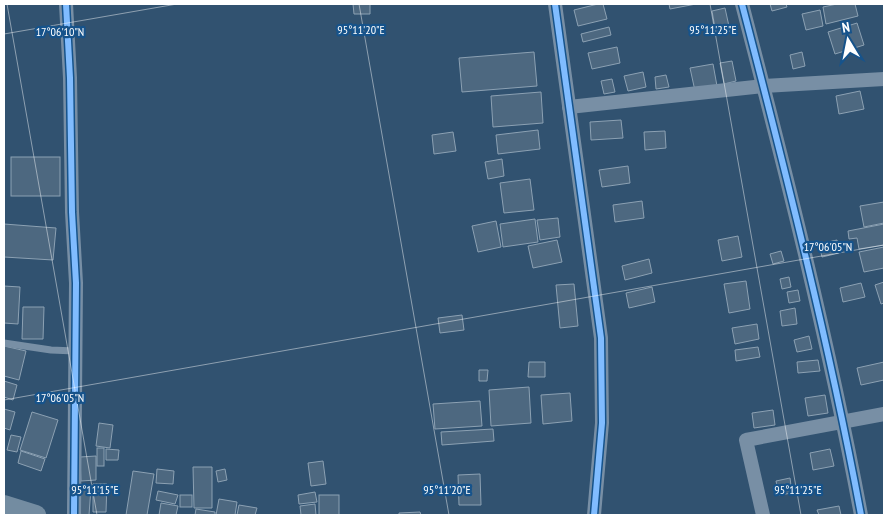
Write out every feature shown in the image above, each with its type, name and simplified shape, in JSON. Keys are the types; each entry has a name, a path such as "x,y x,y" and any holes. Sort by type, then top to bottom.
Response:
{"street":[{"path":"66,4 76,283 74,515"},
{"path":"555,4 601,338 602,423 594,515"},
{"path":"742,4 764,86 843,421 861,515"},
{"path":"569,107 764,86 884,78"},
{"path":"763,515 746,440 884,414"},
{"path":"4,505 36,515"}],"lane":[{"path":"4,342 50,350 75,351"}],"building":[{"path":"353,4 370,4 370,14 354,14"},
{"path":"603,4 607,19 578,26 574,10"},
{"path":"669,4 696,4 670,9"},
{"path":"770,4 786,4 787,7 772,11"},
{"path":"837,4 855,4 858,16 826,24 823,7"},
{"path":"725,8 730,31 716,34 712,11"},
{"path":"820,10 823,26 806,30 802,14"},
{"path":"857,23 864,45 835,54 828,32"},
{"path":"609,27 611,35 583,42 581,34"},
{"path":"617,47 620,63 592,69 588,53"},
{"path":"534,52 537,86 462,92 459,58"},
{"path":"802,52 805,66 793,69 790,55"},
{"path":"732,61 736,81 724,84 720,63"},
{"path":"713,64 717,86 695,91 690,68"},
{"path":"643,72 646,87 628,91 624,76"},
{"path":"666,75 669,87 656,89 655,77"},
{"path":"612,79 615,92 604,94 601,81"},
{"path":"860,91 864,109 839,114 836,96"},
{"path":"541,92 543,123 493,127 491,96"},
{"path":"621,120 623,138 591,140 590,122"},
{"path":"538,130 540,149 498,154 496,135"},
{"path":"665,131 666,148 645,150 644,132"},
{"path":"453,132 456,151 434,154 432,135"},
{"path":"11,157 60,157 60,196 11,196"},
{"path":"502,159 504,176 488,179 485,162"},
{"path":"628,166 630,183 602,187 599,170"},
{"path":"530,179 534,210 504,213 500,183"},
{"path":"642,201 644,218 615,222 613,205"},
{"path":"884,202 884,223 864,227 860,206"},
{"path":"558,218 560,237 540,240 537,220"},
{"path":"535,219 538,242 503,247 500,224"},
{"path":"496,221 501,247 478,252 472,226"},
{"path":"4,224 56,228 53,260 4,257"},
{"path":"884,224 884,245 859,249 857,238 849,239 848,231"},
{"path":"738,236 742,257 722,261 718,240"},
{"path":"557,240 562,262 533,268 528,246"},
{"path":"837,240 839,253 822,257 819,244"},
{"path":"884,247 884,268 864,272 859,252"},
{"path":"781,251 784,261 773,264 770,254"},
{"path":"649,259 652,273 625,280 622,266"},
{"path":"789,277 791,287 782,289 780,279"},
{"path":"746,281 750,309 729,313 724,284"},
{"path":"884,282 884,303 881,304 875,285"},
{"path":"861,283 865,297 843,302 840,288"},
{"path":"574,284 578,326 560,328 556,285"},
{"path":"4,286 20,287 18,324 4,323"},
{"path":"652,287 655,302 629,308 626,293"},
{"path":"798,290 800,301 789,303 787,292"},
{"path":"23,307 44,307 43,339 22,339"},
{"path":"795,308 797,324 782,326 780,311"},
{"path":"462,315 464,330 440,333 438,318"},
{"path":"757,324 759,339 735,344 732,328"},
{"path":"809,336 812,349 797,352 794,340"},
{"path":"4,346 26,351 19,380 4,376"},
{"path":"758,347 760,357 736,361 735,350"},
{"path":"818,360 820,371 798,373 797,362"},
{"path":"529,362 545,362 545,377 528,377"},
{"path":"884,362 884,380 861,385 857,368"},
{"path":"479,370 488,370 487,381 479,381"},
{"path":"4,381 17,385 13,400 4,397"},
{"path":"529,387 531,423 491,426 489,390"},
{"path":"570,393 572,421 543,424 541,395"},
{"path":"825,395 828,413 808,416 805,398"},
{"path":"480,401 482,426 435,429 433,404"},
{"path":"4,409 15,412 10,430 4,428"},
{"path":"773,410 775,425 754,428 752,413"},
{"path":"32,412 58,420 46,458 20,450"},
{"path":"99,423 113,425 110,448 96,446"},
{"path":"493,429 494,441 442,445 441,432"},
{"path":"11,435 21,437 17,452 7,450"},
{"path":"97,448 104,448 104,466 97,466"},
{"path":"106,449 119,450 118,460 106,460"},
{"path":"830,449 834,466 813,470 810,453"},
{"path":"21,451 45,459 41,471 18,463"},
{"path":"96,456 96,480 81,481 80,457"},
{"path":"323,461 326,484 311,486 308,463"},
{"path":"193,467 212,467 212,508 194,508"},
{"path":"157,469 174,471 173,484 156,483"},
{"path":"225,469 227,480 218,482 216,471"},
{"path":"133,471 154,474 147,515 126,515"},
{"path":"480,474 481,505 459,505 458,475"},
{"path":"790,478 792,493 779,495 776,481"},
{"path":"93,484 107,484 106,512 93,512"},
{"path":"78,487 91,488 89,515 76,514"},
{"path":"158,491 178,495 175,504 156,500"},
{"path":"315,492 317,502 299,504 298,495"},
{"path":"180,495 192,495 192,507 180,507"},
{"path":"319,495 339,495 339,515 319,515"},
{"path":"219,499 237,502 235,515 216,515"},
{"path":"161,503 178,506 176,515 159,515"},
{"path":"315,504 316,515 301,515 300,506"},
{"path":"239,505 257,508 255,515 237,515"},
{"path":"839,506 841,515 819,515 817,510"},
{"path":"196,509 215,512 215,515 195,515"},
{"path":"420,512 421,515 399,515 399,513"}],"cycle path":[{"path":"66,4 76,283 74,515"},
{"path":"555,4 601,338 602,423 594,515"},
{"path":"742,4 791,195 821,322 861,515"}]}
